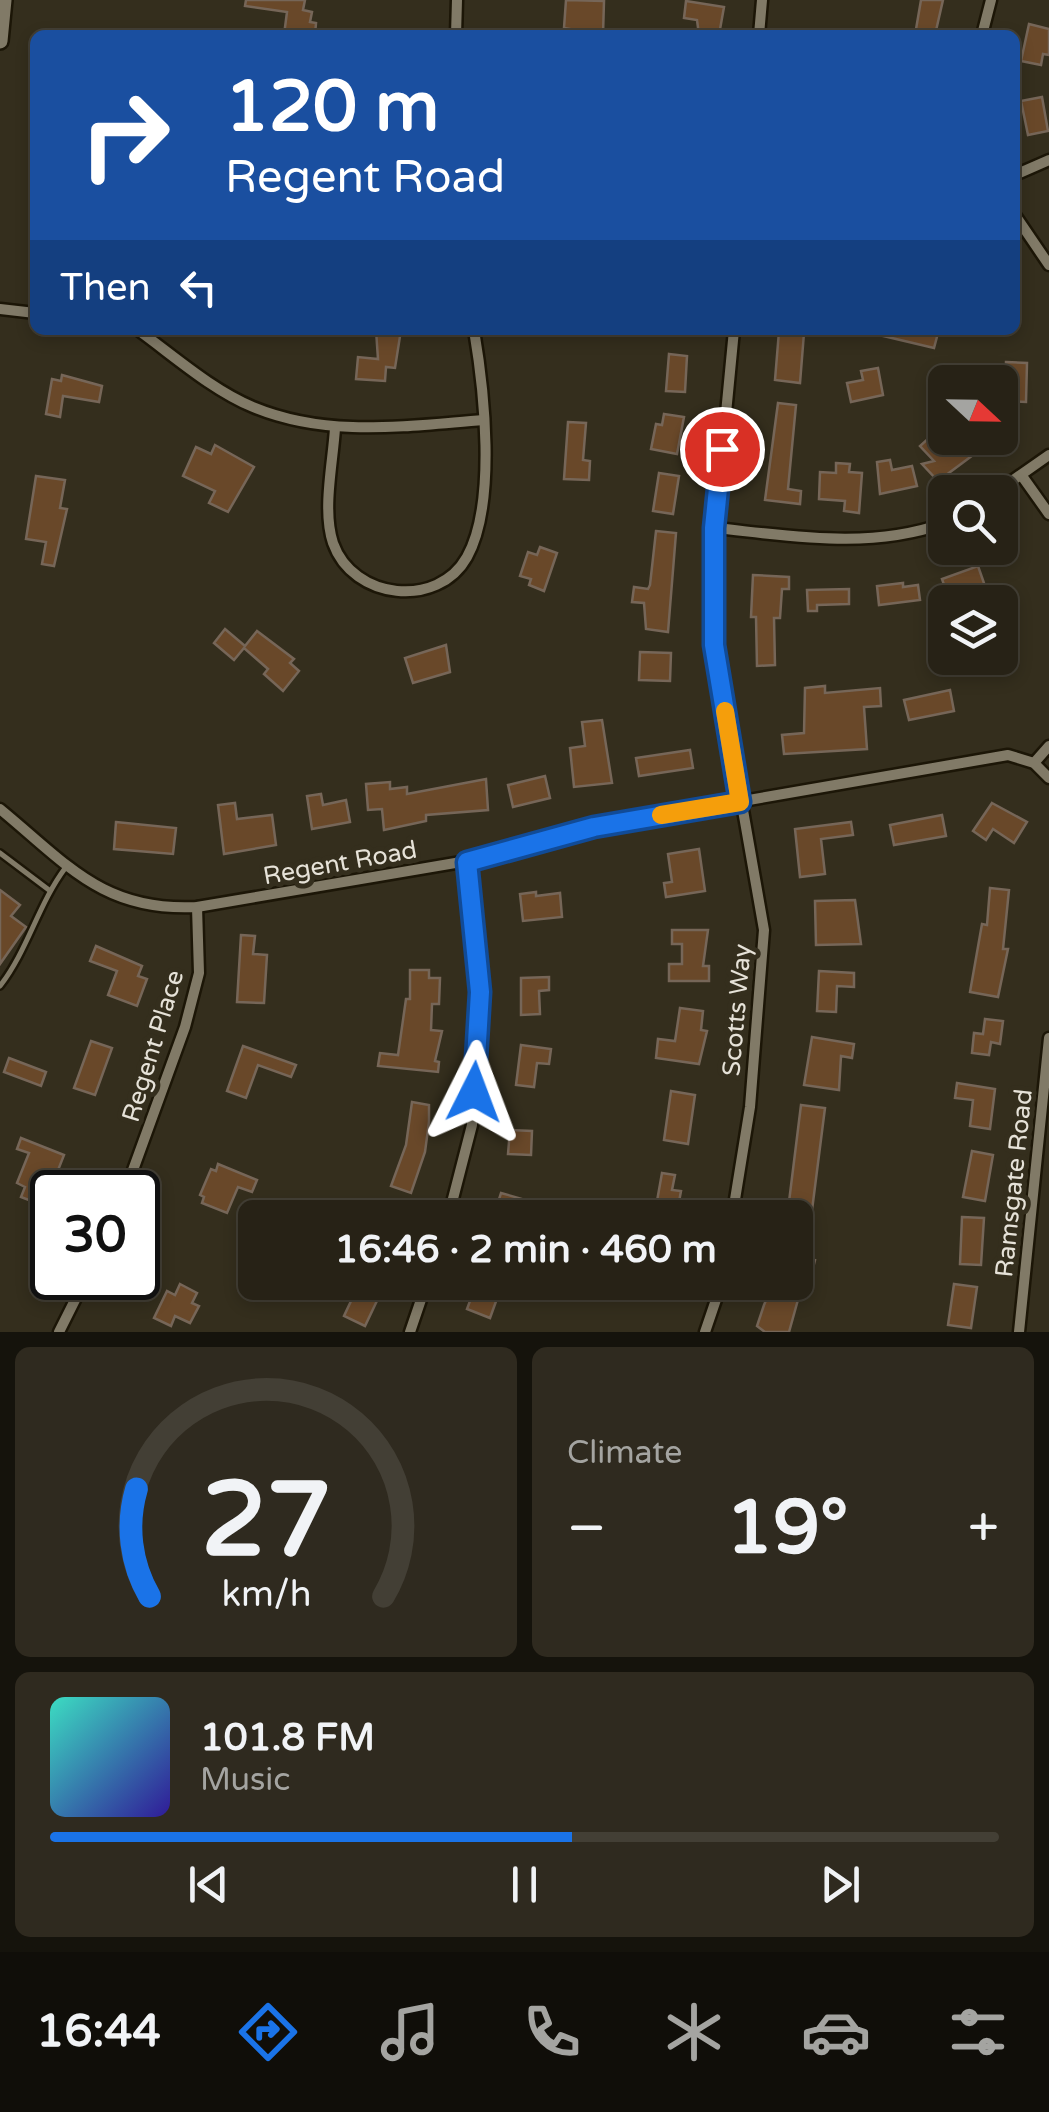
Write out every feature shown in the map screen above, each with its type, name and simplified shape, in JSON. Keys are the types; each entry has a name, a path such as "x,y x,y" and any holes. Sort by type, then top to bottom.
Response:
{"street":[{"path":"0,41 4,0"},
{"path":"456,30 458,0"},
{"path":"759,30 762,0"},
{"path":"983,30 990,0"},
{"path":"1020,173 1049,160"},
{"path":"1020,222 1049,265"},
{"path":"0,309 30,312"},
{"path":"145,335 252,407 335,428 483,420"},
{"path":"335,428 334,544 356,575 390,592 411,591 455,575 469,553 482,502 483,420 474,335"},
{"name":"Scotts Way","path":"733,335 714,528 714,645 764,930 750,1108 735,1200"},
{"path":"1018,478 1049,455"},
{"path":"1022,476 1049,514"},
{"path":"714,528 838,541 908,536 928,529"},
{"path":"1049,746 1034,763 1049,778"},
{"name":"Regent Road","path":"0,809 112,896 157,909 196,907 467,862 594,827 1008,755 1034,763"},
{"path":"453,1200 472,1125 480,992 467,862"},
{"name":"Regent Place","path":"133,1170 185,1027 199,973 196,907"},
{"name":"Ramsgate Road","path":"1019,1332 1049,1038"},
{"path":"60,1332 75,1300"},
{"path":"410,1332 421,1300"},
{"path":"705,1332 716,1300"}],"lane":[{"path":"0,853 49,890"},
{"path":"0,986 12,970 49,890 68,865"}],"building":[{"path":"246,0 305,0 303,10 312,12 310,22 316,23 315,30 285,30 287,12 245,6"},
{"path":"566,0 604,1 603,30 564,28"},
{"path":"921,0 943,0 936,30 916,30"},
{"path":"686,1 724,7 720,30 698,30 697,20 684,18"},
{"path":"1029,24 1049,29 1049,55 1043,54 1041,65 1021,61"},
{"path":"1042,97 1048,131 1028,135 1021,101"},
{"path":"376,335 400,335 395,368 386,367 385,381 356,379 358,357 378,359"},
{"path":"779,335 804,335 800,383 775,380"},
{"path":"879,335 937,335 934,348"},
{"path":"669,354 687,356 685,392 666,391"},
{"path":"1027,363 1026,402 1018,402 1018,365 1006,365"},
{"path":"878,368 883,395 851,402 847,383 863,380 861,371"},
{"path":"62,375 102,386 99,402 63,396 60,417 46,414 52,379 61,381"},
{"path":"778,403 796,405 788,489 801,491 800,504 765,500"},
{"path":"664,414 684,417 677,454 651,449 656,424 662,425"},
{"path":"568,422 586,423 583,460 590,461 589,480 564,479"},
{"path":"928,439 928,455 920,446"},
{"path":"215,445 254,467 228,512 209,503 215,491 183,476 196,447 211,454"},
{"path":"928,455 973,455 946,475 932,475 922,464 934,461"},
{"path":"890,460 892,470 912,466 917,486 880,494 877,462"},
{"path":"836,463 850,464 849,472 862,473 859,513 844,511 845,501 819,499 820,472 836,473"},
{"path":"659,473 679,476 673,514 653,511"},
{"path":"36,476 65,480 60,508 67,509 54,566 42,564 46,542 26,539"},
{"path":"656,531 676,533 668,632 646,629 644,603 632,602 634,587 648,589 650,585"},
{"path":"540,547 557,553 544,591 529,585 531,579 520,576 528,552 537,555"},
{"path":"978,566 985,585 944,585 942,579"},
{"path":"753,575 789,577 789,589 782,589 780,618 774,618 775,665 757,666 756,617 751,617"},
{"path":"903,583 903,587 918,585 920,600 879,605 877,586"},
{"path":"849,589 849,604 817,605 817,611 808,611 807,590"},
{"path":"225,629 245,646 257,631 294,659 290,663 299,671 283,691 264,674 268,669 244,648 234,660 214,643"},
{"path":"446,645 450,672 413,683 405,658"},
{"path":"640,652 671,653 670,681 639,680"},
{"path":"825,686 825,693 880,688 881,706 864,707 867,749 784,754 782,735 804,733 805,688"},
{"path":"950,690 954,711 909,720 904,700"},
{"path":"602,720 612,783 574,787 570,748 585,746 582,722"},
{"path":"690,750 693,768 639,776 636,758"},
{"path":"545,776 550,798 513,807 508,785"},
{"path":"486,779 488,810 426,815 426,821 384,830 382,809 368,810 366,784 390,782 390,789 407,787 407,794"},
{"path":"321,794 323,805 346,800 350,822 312,829 307,796"},
{"path":"235,803 237,819 272,815 276,845 224,854 218,805"},
{"path":"992,803 1027,822 1014,843 993,829 986,840 973,831"},
{"path":"942,815 946,836 894,845 890,825"},
{"path":"116,822 176,828 173,854 114,849"},
{"path":"851,822 853,835 821,839 825,874 800,877 795,829"},
{"path":"699,849 705,891 666,897 664,883 672,882 668,854"},
{"path":"990,888 1009,890 1003,949 1008,949 998,997 970,992 982,924 987,925"},
{"path":"0,890 20,905 11,916 26,927 0,964"},
{"path":"536,892 536,896 560,893 562,917 523,921 520,894"},
{"path":"855,900 861,944 816,945 815,901"},
{"path":"672,930 708,930 703,966 709,966 709,981 669,981 669,964 682,964 682,944 672,944"},
{"path":"241,935 255,936 253,954 267,955 264,1003 237,1002"},
{"path":"96,946 142,966 138,976 147,979 137,1006 108,995 117,971 90,961"},
{"path":"410,970 429,970 429,978 440,978 439,1004 432,1004 431,1030 442,1031 435,1061 439,1062 438,1072 378,1066 380,1053 398,1055 406,999 410,999"},
{"path":"819,971 854,973 854,987 837,986 836,1012 817,1011"},
{"path":"549,977 549,990 539,991 540,1014 521,1015 521,978"},
{"path":"680,1008 703,1011 701,1030 707,1031 699,1064 656,1058 658,1039 675,1041"},
{"path":"985,1019 1003,1021 1000,1044 991,1042 989,1055 972,1053 974,1033 983,1034"},
{"path":"812,1037 854,1044 852,1058 841,1056 839,1090 804,1085"},
{"path":"91,1041 112,1048 95,1095 74,1088"},
{"path":"521,1045 551,1049 549,1064 537,1063 534,1087 516,1085"},
{"path":"243,1046 296,1065 291,1077 258,1065 246,1098 227,1091"},
{"path":"9,1058 46,1072 41,1086 4,1072"},
{"path":"957,1083 995,1089 990,1129 970,1126 973,1100 955,1098"},
{"path":"671,1091 695,1095 688,1144 664,1140"},
{"path":"412,1102 429,1105 429,1122 425,1152 411,1193 391,1186 406,1145"},
{"path":"801,1105 825,1108 813,1202 789,1200"},
{"path":"510,1130 532,1131 531,1155 508,1154"},
{"path":"21,1138 64,1155 58,1170 30,1170 30,1201 21,1197 25,1187 17,1183 29,1153 17,1149"},
{"path":"972,1151 993,1155 985,1201 963,1197"},
{"path":"218,1164 257,1180 252,1192 238,1187 227,1213 202,1203 204,1197 200,1195 211,1169 216,1171"},
{"path":"662,1173 675,1175 672,1190 681,1191 679,1200 657,1200"},
{"path":"501,1193 526,1200 499,1200"},
{"path":"962,1217 984,1218 981,1265 960,1264"},
{"path":"180,1284 197,1293 192,1303 199,1306 190,1323 175,1316 171,1326 154,1318 167,1291 175,1295"},
{"path":"954,1284 977,1287 971,1328 948,1325"},
{"path":"352,1300 377,1300 365,1326 344,1316"},
{"path":"470,1300 496,1300 490,1318 467,1309"},
{"path":"766,1300 798,1300 789,1332 765,1332 757,1326"}],"slow traffic":[{"path":"661,815 740,802 725,711"}],"route":[{"path":"474,1092 480,992 467,862 594,827 740,802 714,645 714,528 722,449"}]}
